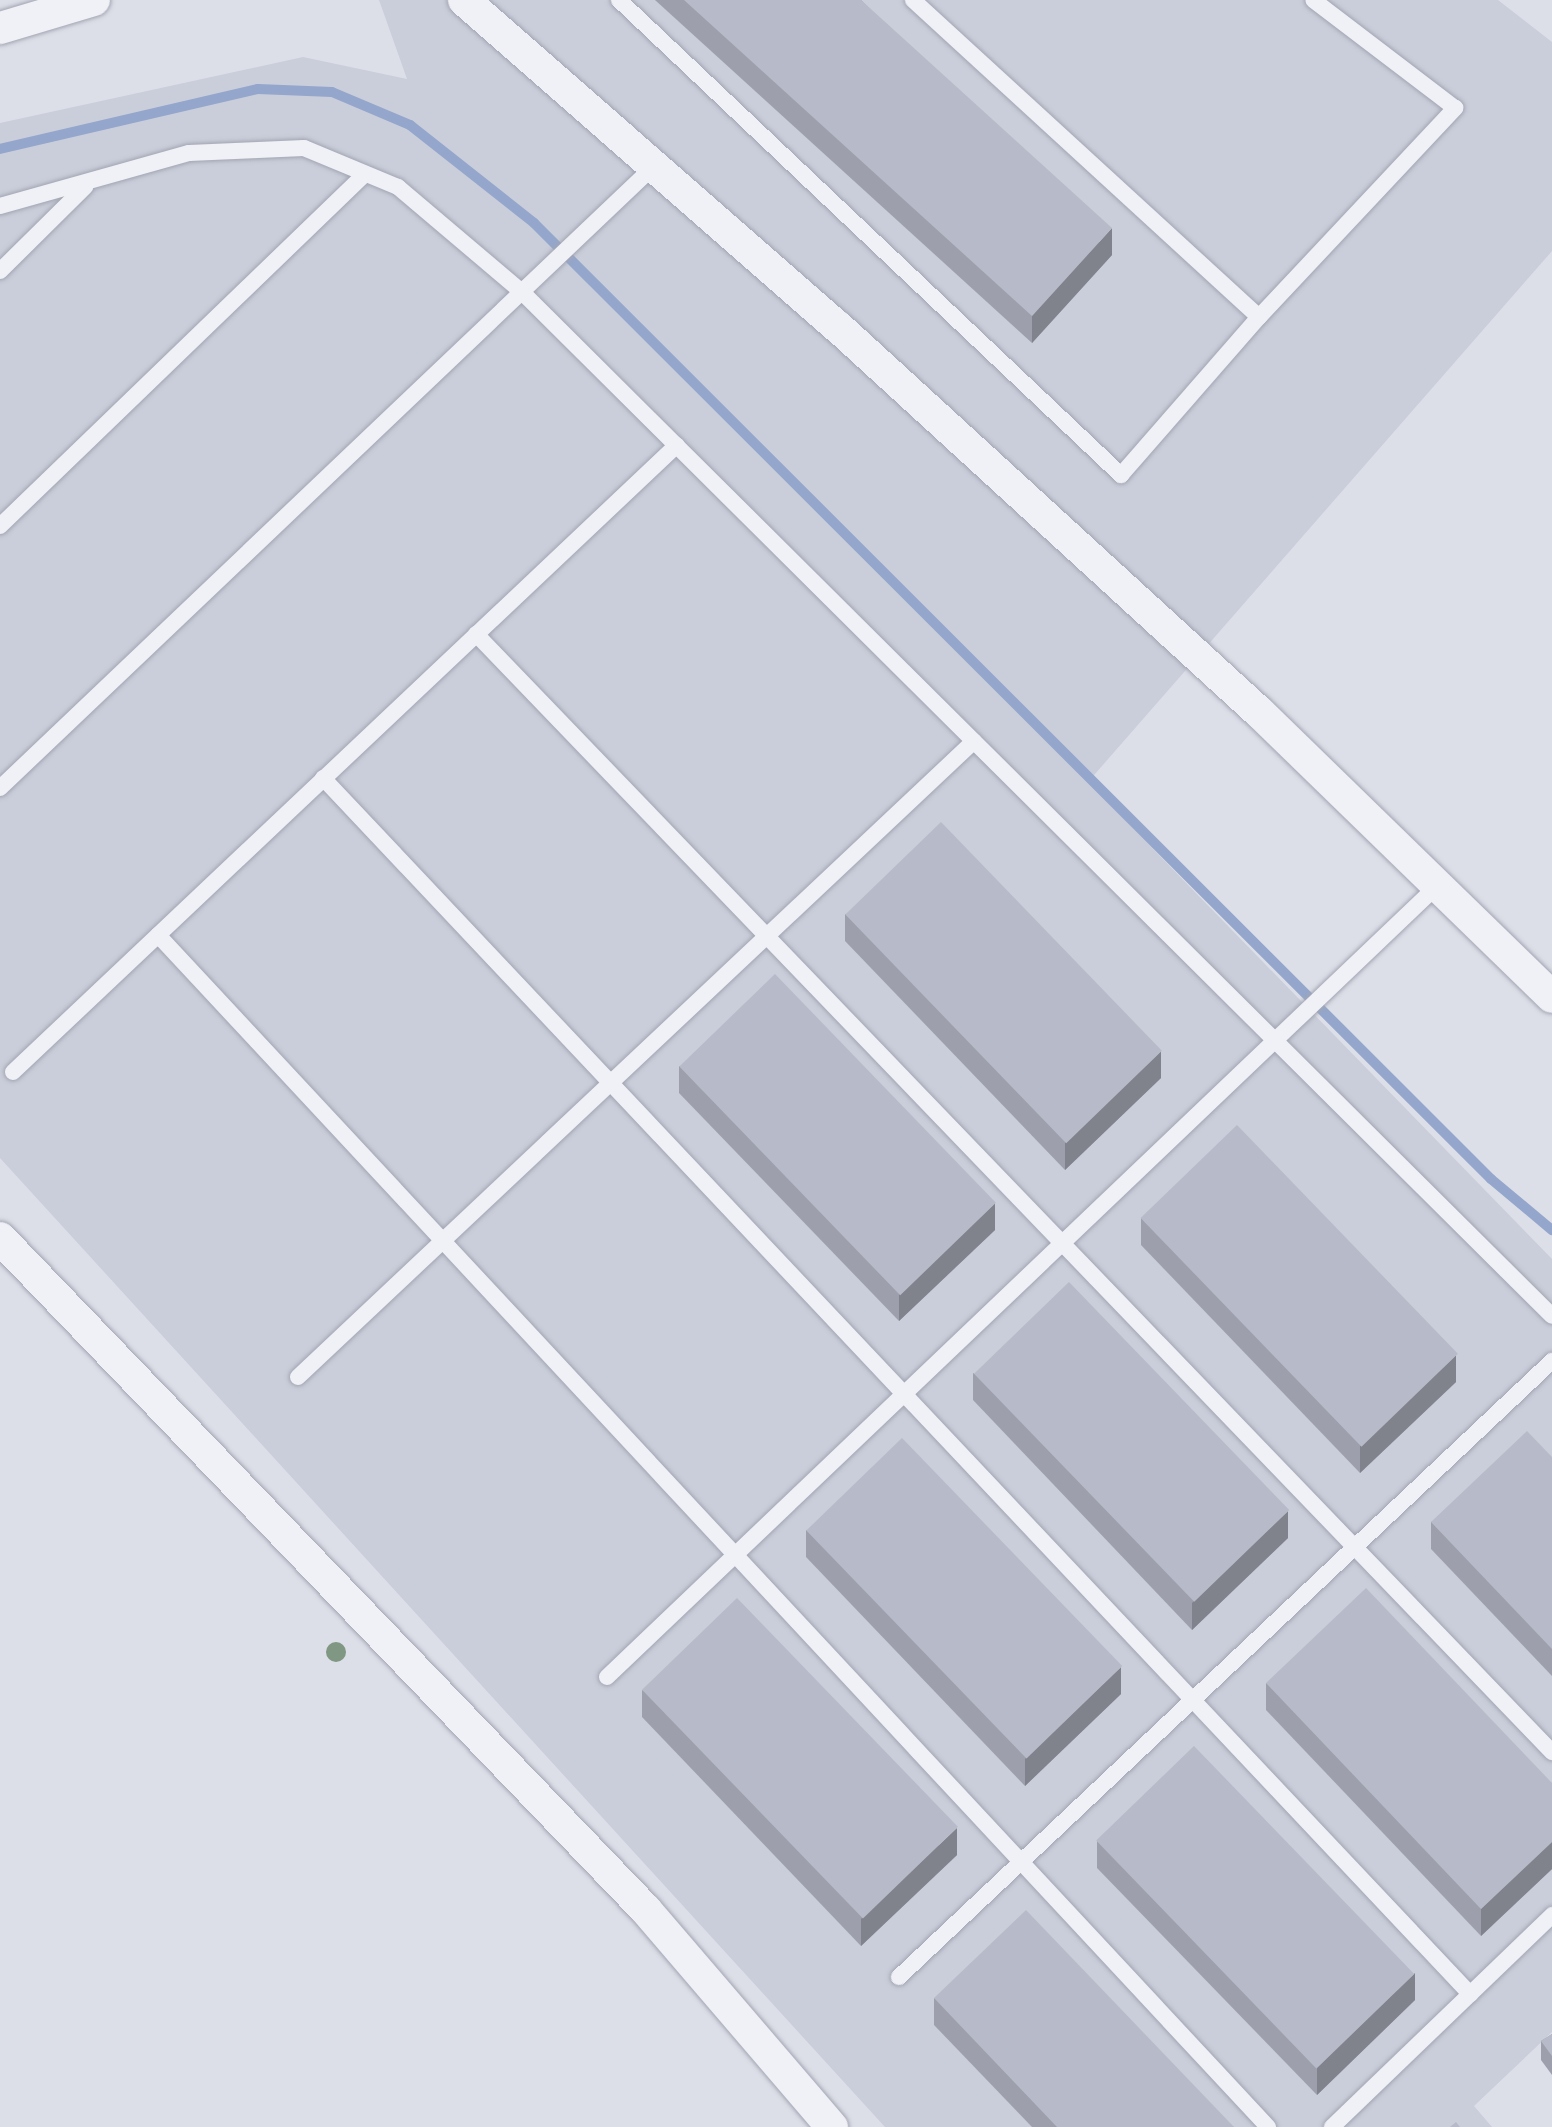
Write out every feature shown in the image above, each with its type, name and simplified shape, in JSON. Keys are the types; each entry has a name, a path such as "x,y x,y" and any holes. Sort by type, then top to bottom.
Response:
{"street":[{"path":"0,28 94,0"},
{"path":"464,0 838,327 1261,713 1435,888 1552,997"},
{"path":"0,1238 646,1910 832,2127"}],"lane":[{"path":"619,0 1121,475 1259,317 1455,108 1313,0"},
{"path":"913,0 1259,317"},
{"path":"0,206 87,185 189,153 304,148 398,187 522,292 1552,1316"},
{"path":"0,788 654,166"},
{"path":"0,526 365,174"},
{"path":"0,271 87,185"},
{"path":"13,1072 677,445"},
{"path":"476,634 1552,1752"},
{"path":"298,1377 974,741"},
{"path":"323,778 1470,1994"},
{"path":"607,1677 1435,888"},
{"path":"158,934 1268,2127"},
{"path":"899,1977 1552,1361"},
{"path":"1332,2127 1552,1915"}],"shaded area":[{"path":"379,0 1498,0 1552,42 1552,251 1088,782 1552,1259 1552,2032 1474,2106 1492,2127 885,2127 0,1158 0,123 303,57 407,79"}],"building":[{"path":"684,0 861,0 1112,228 1032,316"},
{"path":"941,822 1162,1051 1066,1143 845,914"},
{"path":"775,974 996,1203 900,1295 679,1066"},
{"path":"1237,1125 1458,1354 1362,1447 1141,1218"},
{"path":"1069,1282 1289,1510 1194,1602 974,1374"},
{"path":"1527,1431 1552,1457 1552,1649 1431,1522"},
{"path":"902,1438 1122,1666 1027,1758 806,1530"},
{"path":"1366,1588 1552,1783 1552,1842 1481,1909 1266,1683"},
{"path":"737,1598 958,1827 863,1918 642,1690"},
{"path":"1194,1746 1414,1974 1316,2069 1096,1840"},
{"path":"1026,1910 1234,2127 1057,2127 934,1998"},
{"path":"1552,2034 1552,2056 1541,2041"}],"waterway":[{"path":"0,149 258,89 332,92 410,125 534,223 1491,1179 1552,1230"}]}
